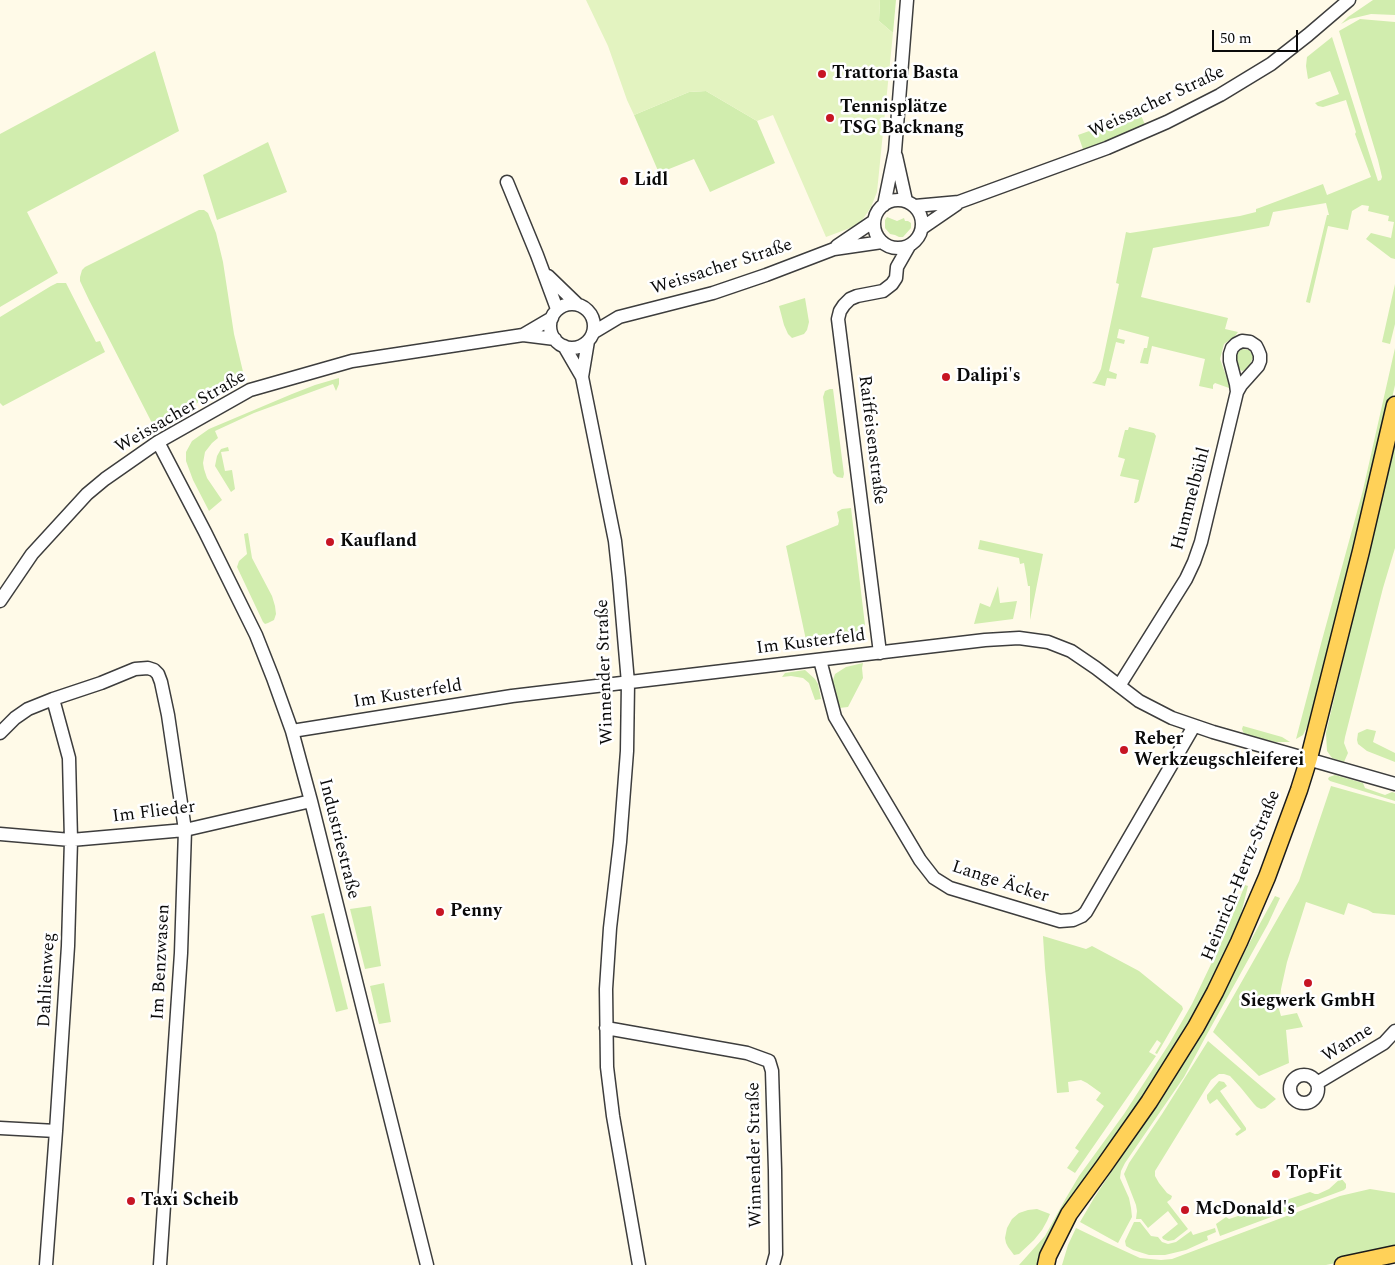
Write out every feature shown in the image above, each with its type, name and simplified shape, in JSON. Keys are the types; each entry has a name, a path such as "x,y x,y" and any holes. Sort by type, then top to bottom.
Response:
{"main road":[{"name":"Heinrich-Hertz-Straße","path":"1046,1265 1048,1256 1069,1214 1121,1142 1196,1027 1239,942 1267,877 1299,790 1308,758 1361,551 1395,405"},
{"name":"Heinrich-Hertz-Straße","path":"1054,1265 1058,1235"},
{"path":"1343,1265 1395,1254"}],"street":[{"name":"Weissacher Straße","path":"884,205 895,151 907,0"},
{"name":"Weissacher Straße","path":"922,228 959,202 1107,148 1194,109 1271,64 1308,36 1349,0"},
{"name":"Weissacher Straße","path":"834,249 884,244 899,248 908,246 918,237 922,228 921,216 910,204 895,151"},
{"name":"Weissacher Straße","path":"507,182 543,271 554,314 551,329 560,343"},
{"name":"Weissacher Straße","path":"0,601 32,554 87,494 158,442 250,390 352,361 523,335 577,347 619,317 713,293 834,249 874,221 877,212 884,205 896,200 910,204 959,202"},
{"path":"874,221 875,231 897,267"},
{"name":"Raiffeisenstraße","path":"880,653 838,319 844,305 850,299 888,288 896,278 897,267 908,246"},
{"name":"Weissacher Straße","path":"543,271 577,304 589,311 619,317"},
{"name":"Weissacher Straße","path":"523,335 554,314 563,305 577,304"},
{"path":"589,311 593,317 594,324 591,336"},
{"name":"Winnender Straße","path":"582,377 591,336"},
{"name":"Winnender Straße","path":"560,343 582,377 615,541 628,683 627,751 620,842 610,928 606,989 606,1028 607,1067 613,1116 639,1265"},
{"name":"Hummelbühl","path":"1119,686 1186,579 1194,562 1203,536 1237,392"},
{"name":"Industriestraße","path":"158,442 256,635 292,731 427,1265"},
{"name":"Im Kusterfeld","path":"292,731 494,699 1000,638 1032,639 1056,644 1071,651 1148,706 1172,718 1395,784"},
{"name":"Lange Äcker","path":"820,660 835,717 920,860 934,878 950,888 1060,920 1073,920 1086,912 1194,726"},
{"name":"Im Benzwasen","path":"53,699 135,669 148,668 156,672 161,682 168,715 186,830 181,953 160,1265"},
{"path":"0,733 15,718 28,709 53,699"},
{"name":"Dahlienweg","path":"46,1265 68,946 71,840 69,758 53,699"},
{"name":"Im Flieder","path":"0,834 71,840 186,830 311,801"},
{"name":"Winnender Straße","path":"606,1028 748,1053 769,1062 772,1071 775,1170 776,1254 773,1265"},
{"name":"Wanne","path":"1317,1083 1384,1043 1395,1031"},
{"path":"0,1128 56,1131"}],"green space":[{"name":"Tennisplätze TSG Backnang","path":"586,0 880,0 879,21 893,33 877,192 871,207 861,222 858,225 826,237 773,115 757,121 706,91 689,92 634,115 608,46"},
{"path":"880,0 896,0 893,33 879,21"},
{"path":"1373,0 1395,0 1395,15 1371,14 1350,19 1341,24 1348,17"},
{"path":"1360,19 1395,22 1395,259 1366,239 1371,233 1391,238 1394,222 1388,221 1389,216 1368,211 1369,206 1362,205 1352,211 1348,230 1328,226 1310,303 1306,302 1327,215 1329,215 1326,203 1273,212 1269,226 1153,248 1141,297 1228,318 1225,329 1238,332 1224,344 1220,359 1229,388 1215,383 1213,389 1199,386 1205,359 1152,346 1148,364 1140,363 1144,348 1147,348 1149,337 1119,329 1117,338 1125,340 1124,344 1116,342 1109,371 1117,374 1116,379 1107,378 1105,386 1092,383 1101,369 1119,284 1116,283 1126,232 1130,233 1240,216 1256,212 1256,209 1323,184 1327,195 1371,177 1355,134 1346,100 1323,107 1315,103 1339,94 1330,71 1308,79 1307,57 1332,37 1378,181 1381,180 1378,160 1339,31"},
{"path":"155,51 179,131 27,212 58,273 0,307 0,134"},
{"path":"706,91 757,121 775,163 710,192 694,159 659,173 634,115 689,92"},
{"path":"1140,113 1146,127 1084,152 1078,135"},
{"path":"268,142 287,192 217,220 203,175"},
{"path":"199,210 204,210 208,213 216,233 223,262 234,334 245,380 217,392 157,425 152,423 89,300 80,277 85,267"},
{"path":"887,217 897,221 904,218 905,221 911,223 911,228 903,237 890,234 885,228"},
{"path":"57,283 66,283 96,342 100,341 105,352 3,406 0,403 0,317"},
{"path":"1395,284 1395,324 1390,344 1382,342"},
{"path":"805,298 809,322 807,330 804,334 792,338 784,325 779,306"},
{"path":"1395,348 1395,385 1369,499 1307,727 1303,735 1296,739 1363,490"},
{"path":"1242,349 1249,350 1253,357 1249,367 1243,371 1238,368 1237,364 1237,353"},
{"path":"339,378 336,391 333,384 254,413 215,431 218,438 205,452 203,463 207,478 222,500 209,511 193,480 186,461 186,452 192,441 209,429 292,394"},
{"path":"833,389 843,478 837,477 833,473 823,397 825,391"},
{"path":"1129,427 1154,433 1156,436 1139,501 1136,503 1134,503 1139,480 1120,476 1125,459 1118,457 1125,430 1128,430"},
{"path":"1395,440 1395,548 1345,737 1344,743 1348,753 1344,762 1332,758 1327,751 1326,733"},
{"path":"228,447 229,451 221,452 225,471 232,470 235,489 231,492 215,466 221,449"},
{"path":"851,508 865,625 863,631 859,635 806,640 786,546 838,525 837,512 842,509"},
{"path":"248,533 252,558 272,596 275,606 276,614 274,620 265,624 237,567 239,561 247,554 244,534"},
{"path":"980,540 1043,554 1030,620 1030,586 1028,586 1024,563 1020,564 1019,558 978,549"},
{"path":"998,586 1000,603 1017,601 1013,619 974,624 980,603 990,607"},
{"path":"863,663 863,678 848,707 839,708 832,683 835,674 846,667"},
{"path":"805,670 818,684 821,699 815,700 809,683 803,678 782,677 785,673"},
{"path":"1243,726 1282,737 1290,742 1275,742 1244,734"},
{"path":"1367,729 1376,731 1373,742 1395,753 1395,762 1367,751 1358,744 1358,733"},
{"path":"1335,775 1363,783 1365,788 1385,795 1392,792 1395,793 1395,801 1328,779"},
{"path":"1331,786 1395,804 1395,915 1373,913 1348,903 1344,915 1306,902 1287,962 1279,1009 1281,1016 1297,1013 1303,1027 1286,1030 1289,1063 1259,1076 1213,1032 1299,881"},
{"path":"1245,885 1248,886 1241,914 1214,979 1166,1066 1098,1164 1065,1205 1047,1237 1038,1265 1019,1265 1045,1236 1079,1176 1124,1114 1169,1044 1192,1004 1223,939"},
{"path":"1275,896 1280,898 1268,924 1184,1077 1121,1171 1120,1178 1129,1198 1132,1217 1118,1243 1080,1222 1147,1118 1222,995"},
{"path":"371,906 381,966 365,969 350,909"},
{"path":"324,913 348,1009 336,1012 311,916"},
{"path":"1043,936 1086,949 1092,946 1139,971 1182,1006 1183,1009 1157,1054 1155,1053 1161,1043 1157,1040 1149,1052 1156,1056 1075,1173 1067,1168 1079,1151 1075,1148 1104,1106 1096,1100 1101,1093 1081,1080 1068,1082 1069,1092 1057,1093"},
{"path":"384,983 391,1022 379,1024 370,986"},
{"path":"1208,1041 1276,1099 1261,1109 1254,1104 1230,1076 1219,1074 1211,1080 1155,1171 1155,1176 1159,1183 1172,1196 1167,1202 1188,1229 1174,1240 1168,1241 1162,1237 1178,1224 1168,1211 1148,1228 1141,1219 1136,1219 1136,1205 1124,1174 1129,1163"},
{"path":"1219,1081 1224,1082 1227,1086 1220,1091 1246,1128 1237,1136 1235,1134 1241,1129 1217,1099 1210,1104 1207,1099 1207,1095"},
{"path":"1341,1178 1346,1184 1344,1190 1220,1236 1216,1224 1226,1217 1229,1219 1310,1192 1318,1194 1329,1189"},
{"path":"1370,1189 1395,1193 1395,1251 1326,1265 1062,1265 1076,1228 1140,1258 1172,1259 1340,1196"},
{"path":"1037,1209 1050,1214 1047,1221 1034,1240 1019,1254 1014,1255 1006,1243 1007,1228 1012,1219 1019,1213"},
{"path":"1134,1222 1140,1222 1151,1236 1158,1237 1162,1242 1168,1244 1176,1242 1191,1231 1193,1235 1215,1228 1216,1232 1207,1236 1208,1240 1186,1250 1165,1255 1149,1255 1126,1246 1125,1241"}],"place":[{"name":"Trattoria Basta","path":"822,74"},
{"name":"Tennisplätze TSG Backnang","path":"830,118"},
{"name":"Lidl","path":"624,181"},
{"name":"Dalipi's","path":"946,377"},
{"name":"Kaufland","path":"330,542"},
{"name":"Reber Werkzeugschleiferei","path":"1124,750"},
{"name":"Penny","path":"440,912"},
{"name":"Siegwerk GmbH","path":"1308,983"},
{"name":"TopFit","path":"1276,1174"},
{"name":"Taxi Scheib","path":"131,1201"},
{"name":"McDonald's","path":"1185,1210"}]}
